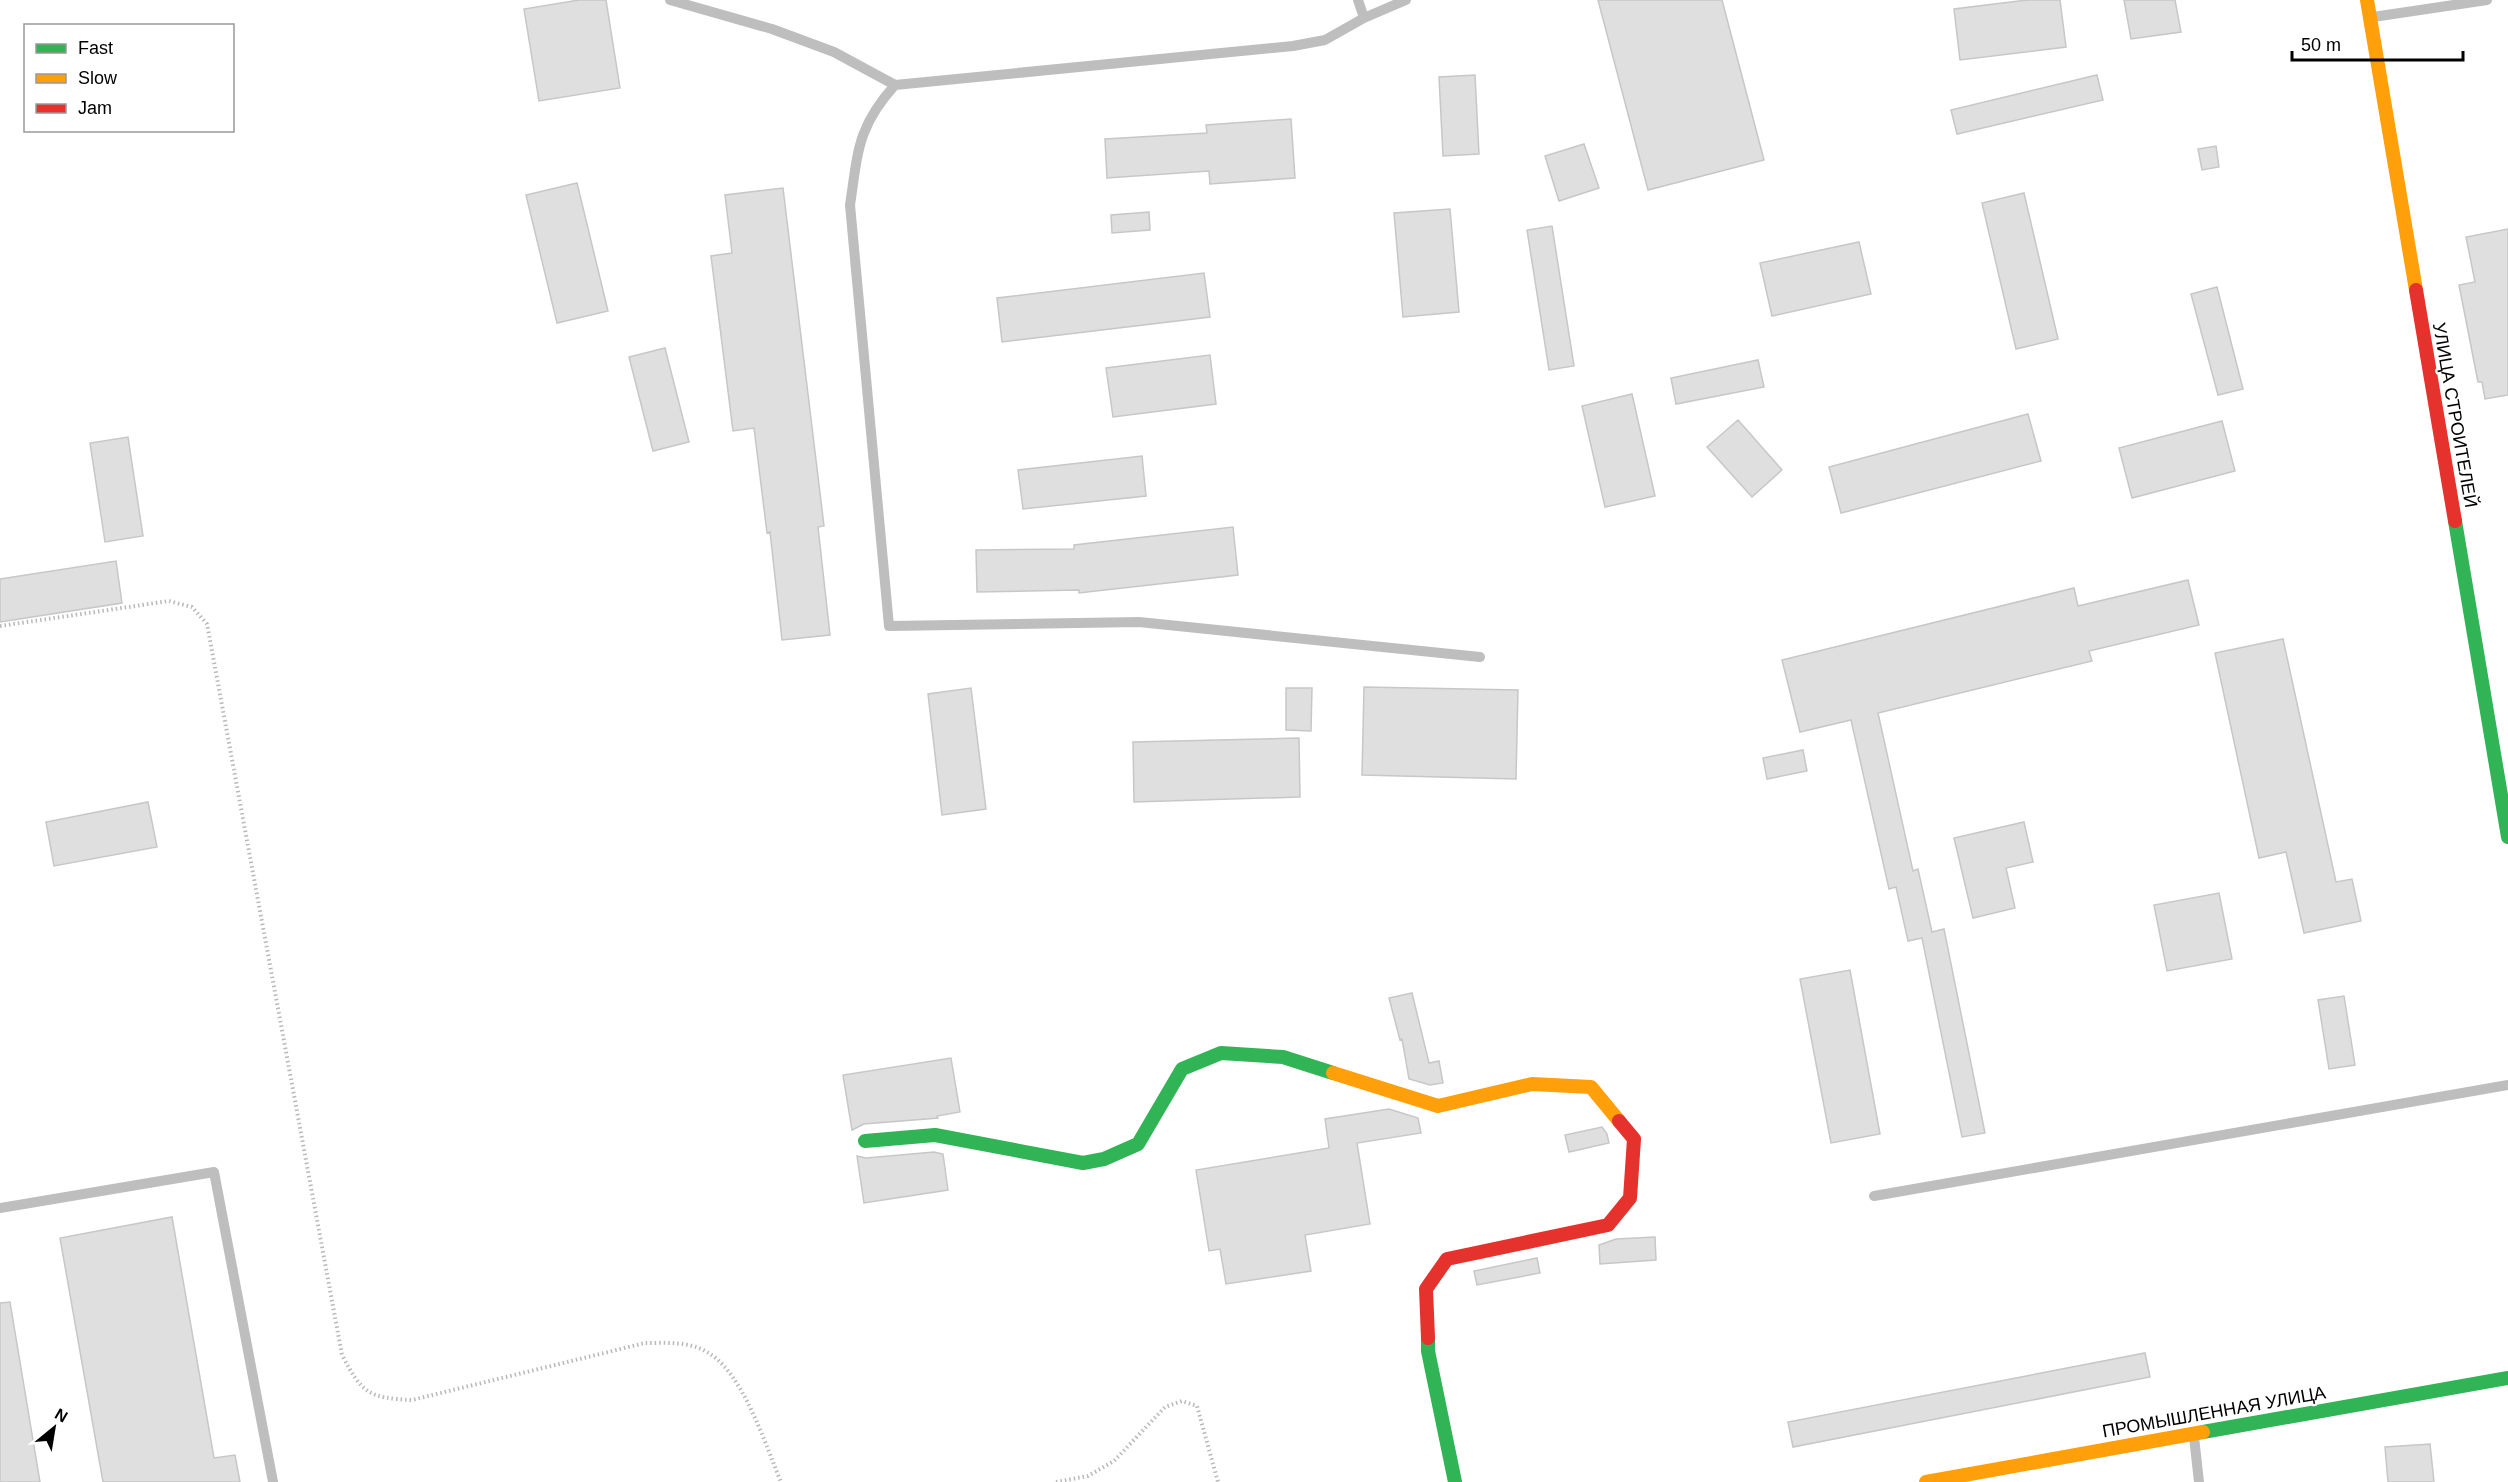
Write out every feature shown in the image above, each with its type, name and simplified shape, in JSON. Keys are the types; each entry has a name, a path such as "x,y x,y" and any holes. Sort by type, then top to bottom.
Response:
{"street":[{"name":"УЛИЦА СТРОИТЕЛЕЙ","path":"2367,0 2508,837"},
{"path":"865,1141 935,1134 976,1144 1083,1162 1104,1159 1137,1144 1182,1069 1221,1053 1283,1057 1438,1106 1532,1084 1591,1087 1634,1139 1630,1198 1608,1225 1447,1259 1426,1289 1428,1351 1455,1482"},
{"name":"ПРОМЫШЛЕННАЯ УЛИЦА","path":"1926,1482 2508,1378"}],"lane":[{"path":"670,0 772,29 834,52 895,85 1293,46 1325,40 1364,18 1406,0"},
{"path":"1358,0 1364,18"},
{"path":"2370,18 2487,0"},
{"path":"895,85 871,114 860,139 850,205 889,626 1138,622 1480,657"},
{"path":"1874,1196 2508,1084"},
{"path":"0,1208 214,1172 273,1482"},
{"path":"2194,1434 2199,1482"}],"path":[{"path":"0,626 169,601 192,607 207,624 342,1355 357,1383 380,1399 412,1400 645,1343 675,1343 704,1350 724,1365 740,1388 781,1482"},
{"path":"1056,1482 1088,1476 1114,1461 1165,1407 1182,1401 1197,1406 1206,1431 1218,1482"}],"building":[{"path":"579,0 606,0 620,88 539,101 524,9"},
{"path":"1598,0 1722,0 1764,160 1648,190"},
{"path":"2027,0 2060,0 2066,47 1960,60 1954,9"},
{"path":"2124,0 2175,0 2181,32 2131,39"},
{"path":"1475,75 1479,154 1443,156 1439,77"},
{"path":"2097,75 2103,100 1957,134 1951,110"},
{"path":"1291,119 1295,178 1210,184 1209,171 1107,178 1105,139 1207,133 1206,125"},
{"path":"1584,144 1599,188 1559,201 1545,156"},
{"path":"2216,146 2219,167 2202,170 2198,149"},
{"path":"577,183 608,311 557,323 526,195"},
{"path":"783,188 824,526 818,527 830,635 782,640 770,532 767,533 754,428 733,431 711,256 732,253 725,195"},
{"path":"2024,193 2058,339 2016,349 1982,203"},
{"path":"1450,209 1459,312 1403,317 1394,213"},
{"path":"1149,212 1150,230 1112,233 1111,215"},
{"path":"1552,226 1574,366 1549,370 1527,230"},
{"path":"2508,229 2508,395 2485,399 2482,382 2478,382 2459,285 2475,282 2466,237"},
{"path":"1859,242 1871,294 1772,316 1760,263"},
{"path":"1204,273 1210,317 1002,342 997,298"},
{"path":"2217,287 2243,389 2218,395 2191,294"},
{"path":"665,348 689,442 653,451 629,357"},
{"path":"1210,355 1216,404 1113,417 1106,368"},
{"path":"1758,360 1764,387 1676,404 1671,378"},
{"path":"1632,394 1655,496 1605,507 1582,406"},
{"path":"2028,414 2041,461 1841,513 1829,467"},
{"path":"1738,420 1782,470 1752,497 1707,447"},
{"path":"2222,421 2235,471 2132,498 2119,448"},
{"path":"128,437 143,536 105,542 90,443"},
{"path":"1142,456 1146,496 1023,509 1018,470"},
{"path":"1233,527 1238,575 1079,593 1079,590 977,592 976,550 1074,549 1074,545"},
{"path":"116,561 122,603 0,622 0,579"},
{"path":"2188,580 2199,625 2089,651 2092,661 1878,713 1913,871 1918,869 1932,932 1944,929 1985,1133 1962,1137 1922,938 1908,941 1896,887 1889,889 1851,720 1800,732 1782,660 2074,588 2078,606"},
{"path":"2283,639 2336,882 2352,879 2361,921 2304,933 2286,852 2259,858 2215,653"},
{"path":"1364,687 1518,690 1516,779 1362,775"},
{"path":"971,688 986,809 942,815 928,694"},
{"path":"1286,688 1312,688 1311,731 1286,730"},
{"path":"1299,738 1300,797 1134,802 1133,742"},
{"path":"1803,750 1807,771 1767,779 1763,758"},
{"path":"148,802 157,847 54,866 46,822"},
{"path":"2024,822 2033,862 2006,868 2015,908 1973,918 1954,838"},
{"path":"2219,893 2232,959 2167,971 2154,905"},
{"path":"1850,970 1880,1134 1831,1143 1800,979"},
{"path":"1412,993 1429,1063 1439,1061 1443,1083 1430,1085 1409,1079 1402,1039 1400,1040 1389,998"},
{"path":"2344,996 2355,1065 2329,1069 2318,1000"},
{"path":"951,1058 960,1112 937,1116 938,1118 864,1124 852,1130 843,1075"},
{"path":"1389,1109 1418,1118 1421,1133 1357,1143 1370,1224 1305,1235 1311,1271 1226,1284 1220,1249 1209,1251 1196,1170 1329,1148 1325,1119"},
{"path":"1602,1127 1609,1143 1569,1152 1565,1135"},
{"path":"934,1152 943,1154 948,1190 864,1203 857,1156 866,1158"},
{"path":"172,1217 214,1458 235,1455 240,1482 103,1482 60,1238"},
{"path":"1655,1237 1656,1260 1600,1264 1599,1245 1616,1239"},
{"path":"1537,1258 1540,1273 1477,1285 1474,1271"},
{"path":"10,1302 40,1482 0,1482 0,1303"},
{"path":"2145,1353 2150,1377 1793,1447 1788,1422"},
{"path":"2430,1444 2434,1482 2388,1482 2385,1447"}],"traffic: fast":[{"path":"2455,521 2508,837"},
{"path":"865,1141 935,1135 1083,1163 1104,1159 1138,1144 1182,1069 1221,1053 1283,1057 1333,1073"},
{"path":"1428,1338 1428,1351 1455,1482"},
{"path":"2203,1432 2508,1378"}],"traffic: slow":[{"path":"2367,0 2416,290"},
{"path":"1333,1073 1438,1106 1532,1084 1591,1087 1619,1121"},
{"path":"1926,1482 2203,1432"}],"traffic: jam":[{"path":"2416,290 2455,521"},
{"path":"1428,1338 1426,1289 1447,1259 1608,1225 1630,1198 1634,1139 1619,1121"}]}
